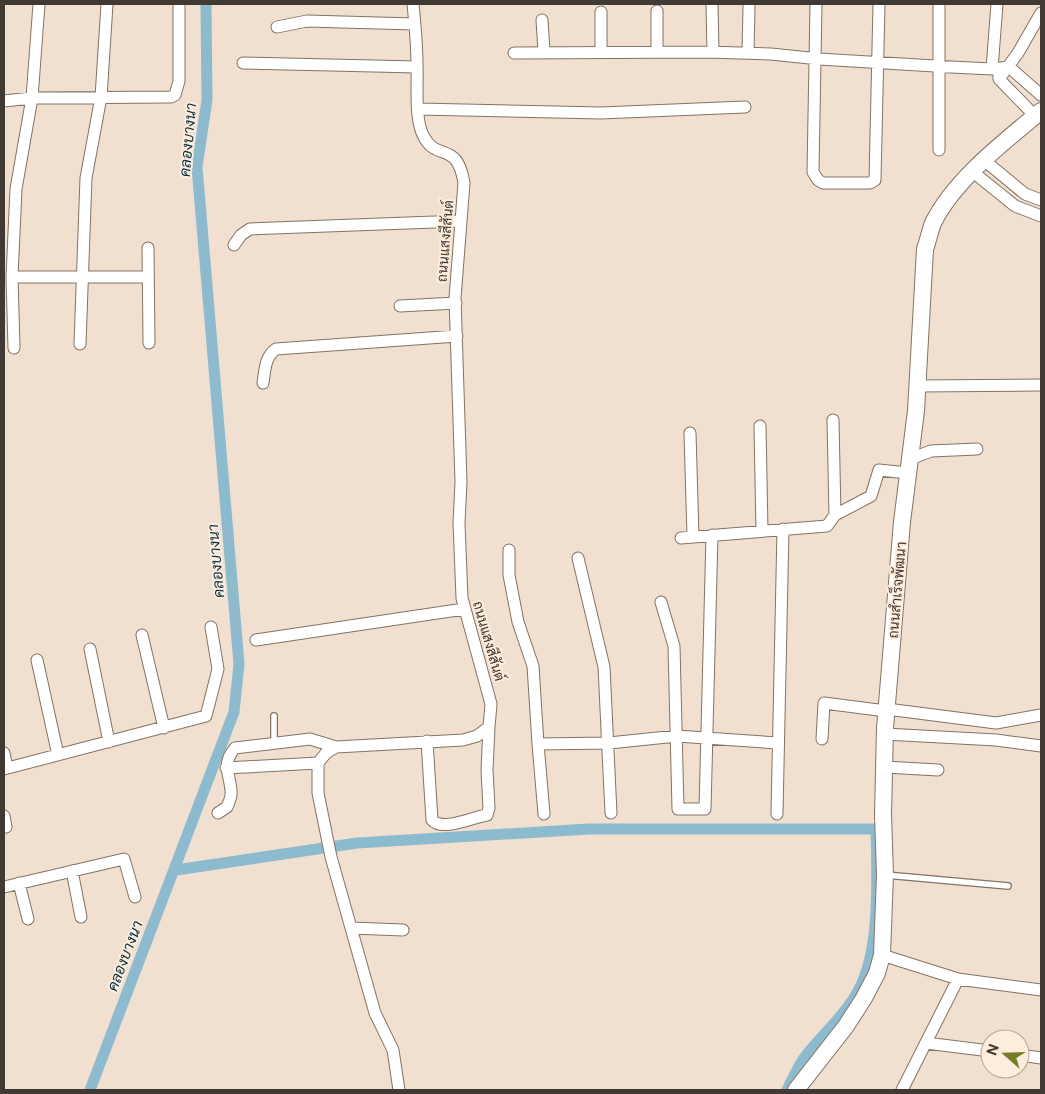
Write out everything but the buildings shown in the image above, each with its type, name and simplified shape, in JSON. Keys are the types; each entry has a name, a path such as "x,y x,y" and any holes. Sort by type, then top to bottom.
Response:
{"street":[{"path":"14,348 12,277 16,189 32,98 39,4"},
{"path":"80,344 86,178 101,97 107,4"},
{"path":"4,101 32,98 171,97 175,95 179,81 179,4"},
{"name":"ถนนแสงสีสันต์","path":"413,4 418,108 423,136 434,147 456,158 461,166 465,193 461,221 456,303 461,482 460,545 464,609 491,704 487,770 489,808 487,815 446,825 435,823 431,816 427,741"},
{"path":"712,4 713,52"},
{"path":"816,4 813,172 823,184 870,183 875,180 879,4"},
{"path":"939,4 939,150"},
{"path":"997,4 1000,71 1038,113"},
{"path":"748,53 749,6"},
{"path":"657,11 657,51"},
{"path":"601,12 601,52"},
{"path":"1000,71 1041,12"},
{"path":"542,20 544,52"},
{"path":"277,27 307,21 414,24"},
{"path":"514,53 657,51 748,53 814,59 939,66 1000,71 1041,95"},
{"path":"243,63 417,67"},
{"path":"418,108 601,113 745,107"},
{"name":"ถนนสำเร็จพัฒนา","path":"796,1090 846,1026 864,998 877,973 882,955 885,868 883,815 885,734 917,386 925,249 933,224 949,198 979,167 1038,113"},
{"path":"979,167 1025,194 1041,200"},
{"path":"979,167 1015,206 1041,216"},
{"path":"234,245 241,235 250,229 461,221"},
{"path":"148,248 149,344"},
{"path":"12,277 148,277"},
{"path":"400,306 456,303"},
{"path":"263,383 266,360 269,354 276,349 457,336"},
{"path":"917,386 1041,385"},
{"path":"833,420 835,515"},
{"path":"760,426 762,531"},
{"path":"690,433 687,537 827,526 835,515 871,496 879,470 909,466 930,451 977,449"},
{"path":"777,814 783,529"},
{"path":"661,602 674,646 678,809 705,809 712,535"},
{"path":"509,550 510,575 518,622 533,666 544,814"},
{"path":"578,558 604,667 611,813"},
{"path":"256,640 464,609"},
{"path":"4,753 6,769 206,716 218,669 211,628"},
{"path":"142,636 164,728"},
{"path":"90,649 109,742"},
{"path":"37,660 58,755"},
{"path":"822,740 824,704 996,723 1041,715"},
{"path":"218,813 227,807 231,792 226,768 229,754 234,748 310,739 336,748 463,740 477,736 489,727"},
{"path":"885,734 996,740 1041,746"},
{"path":"538,744 609,743 677,736 778,743"},
{"path":"336,748 326,754 318,763 318,793 331,857 375,1013 393,1050 400,1090"},
{"path":"226,768 318,763"},
{"path":"885,768 938,770"},
{"path":"4,887 124,859 135,897"},
{"path":"72,871 81,917"},
{"path":"19,883 28,919"},
{"path":"351,928 403,930"},
{"path":"882,955 958,979 1041,990"},
{"path":"902,1090 958,979"},
{"path":"926,1043 980,1050"}],"lane":[{"path":"274,716 274,742"},
{"path":"885,868 1008,886"}],"waterway":[{"name":"คลองบางนา","path":"90,1090 234,712 239,664 197,167 207,100 206,4"},
{"path":"176,870 357,843 589,829 876,829 876,912 871,955 865,974 853,1000 804,1058 787,1090"}]}
